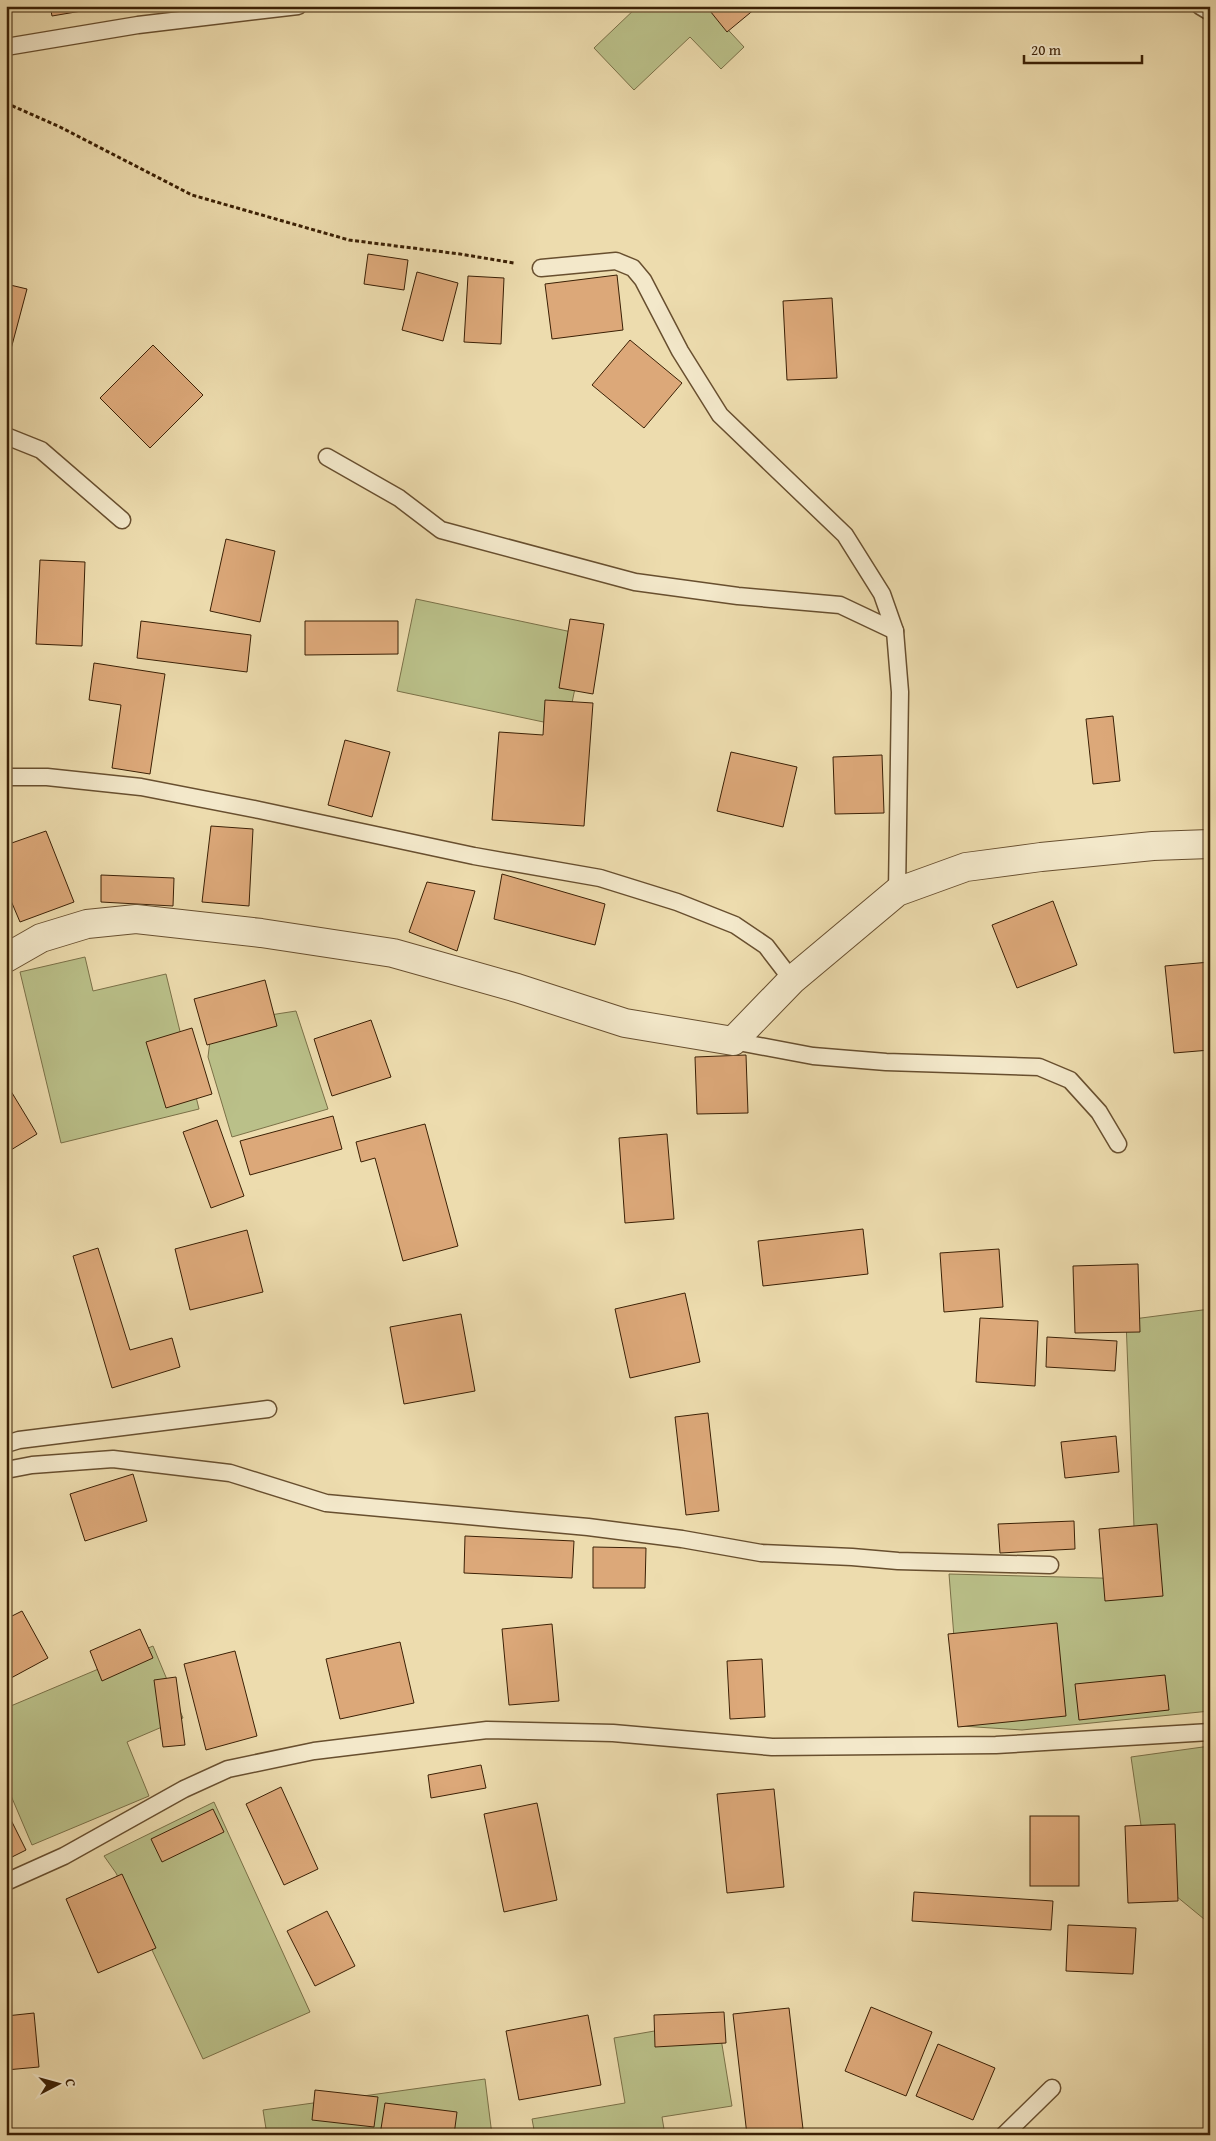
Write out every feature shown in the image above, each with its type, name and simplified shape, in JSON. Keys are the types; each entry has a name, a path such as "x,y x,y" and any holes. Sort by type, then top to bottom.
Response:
{"street":[{"path":"6,958 42,938 87,924 136,919 252,932 393,953 516,988 625,1023 733,1041 792,980 897,892 966,867 1153,846 1210,844"}],"lane":[{"path":"6,47 138,24 298,6"},
{"path":"1200,6 1210,12"},
{"path":"541,268 616,261 633,268 643,280 680,351 720,415 845,535 882,594 895,631 900,692 897,892"},
{"path":"6,436 42,450 122,520"},
{"path":"327,457 399,498 441,530 635,582 738,596 840,605 895,631"},
{"path":"6,777 47,777 141,787 474,856 600,878 677,902 735,925 766,946 792,980"},
{"path":"733,1041 813,1056 886,1062 1039,1067 1070,1080 1098,1112 1118,1144"},
{"path":"6,1444 19,1440 268,1409"},
{"path":"6,1470 32,1465 113,1459 230,1473 326,1503 588,1527 682,1539 761,1553 898,1561 1050,1566"},
{"path":"6,1882 64,1856 184,1790 228,1769 314,1750 487,1730 613,1733 772,1747 996,1746 1210,1732"},
{"path":"1004,2135 1052,2088"}],"path":[{"path":"6,103 60,127 192,195 349,240 460,254 541,268"}],"green space":[{"path":"638,6 706,6 744,47 721,69 690,37 634,90 594,48"},
{"path":"416,599 586,635 567,727 397,691"},
{"path":"85,957 93,991 166,974 199,1109 61,1143 20,972"},
{"path":"296,1011 328,1109 232,1137 208,1057 212,1024"},
{"path":"1210,1309 1210,1711 1022,1730 961,1726 949,1574 1136,1579 1126,1320"},
{"path":"153,1646 183,1718 127,1742 149,1796 32,1845 6,1784 6,1708"},
{"path":"1210,1746 1210,1914 1204,1919 1148,1873 1131,1757"},
{"path":"214,1802 310,2012 203,2059 116,1873 104,1856"},
{"path":"718,2020 732,2106 662,2117 665,2135 535,2135 532,2119 625,2103 614,2038"},
{"path":"485,2079 492,2135 267,2135 263,2110"}],"building":[{"path":"50,6 105,6 105,7 52,16"},
{"path":"706,6 754,6 756,8 727,32"},
{"path":"368,254 408,260 404,290 364,284"},
{"path":"417,272 458,283 443,341 402,330"},
{"path":"617,275 623,330 552,339 545,284"},
{"path":"468,276 504,278 501,344 464,342"},
{"path":"6,284 27,289 11,349 6,348"},
{"path":"832,298 837,378 787,380 783,301"},
{"path":"630,340 682,383 644,428 592,385"},
{"path":"153,345 203,395 150,448 100,398"},
{"path":"226,539 275,551 260,622 210,611"},
{"path":"40,560 85,562 82,646 36,644"},
{"path":"570,619 604,624 593,694 559,688"},
{"path":"141,621 251,635 247,672 137,658"},
{"path":"305,621 398,621 398,654 305,655"},
{"path":"94,663 165,674 150,774 112,768 121,705 89,700"},
{"path":"545,700 593,703 584,826 492,820 499,732 543,735"},
{"path":"1113,716 1120,781 1093,784 1086,719"},
{"path":"345,740 390,752 372,817 328,805"},
{"path":"731,752 797,767 783,827 717,811"},
{"path":"882,755 884,813 835,814 833,757"},
{"path":"211,826 253,829 249,906 202,902"},
{"path":"46,831 74,902 20,922 6,889 6,845"},
{"path":"502,874 605,904 595,945 494,919"},
{"path":"101,875 174,878 173,906 101,902"},
{"path":"427,882 475,891 457,951 409,932"},
{"path":"1053,901 1077,965 1017,988 992,925"},
{"path":"1210,962 1210,1050 1174,1053 1165,966"},
{"path":"265,980 277,1026 207,1045 194,999"},
{"path":"371,1020 391,1077 332,1096 314,1039"},
{"path":"192,1028 212,1094 166,1108 146,1042"},
{"path":"746,1055 748,1113 697,1114 695,1057"},
{"path":"6,1083 37,1134 6,1153"},
{"path":"333,1116 342,1149 250,1175 240,1141"},
{"path":"217,1120 244,1196 211,1208 183,1132"},
{"path":"425,1124 458,1246 403,1261 375,1158 361,1162 356,1142"},
{"path":"667,1134 674,1219 625,1223 619,1138"},
{"path":"863,1229 868,1274 763,1286 758,1241"},
{"path":"247,1230 263,1292 190,1310 175,1249"},
{"path":"98,1248 130,1350 172,1338 180,1367 112,1388 73,1256"},
{"path":"999,1249 1003,1307 944,1312 940,1253"},
{"path":"1138,1264 1140,1332 1075,1333 1073,1266"},
{"path":"685,1293 700,1362 630,1378 615,1309"},
{"path":"461,1314 475,1391 404,1404 390,1327"},
{"path":"980,1318 1038,1321 1035,1386 976,1382"},
{"path":"1047,1337 1117,1341 1115,1371 1046,1367"},
{"path":"708,1413 719,1511 686,1515 675,1417"},
{"path":"1116,1436 1119,1472 1065,1478 1061,1442"},
{"path":"133,1474 147,1521 85,1541 70,1494"},
{"path":"1074,1521 1075,1549 1000,1553 998,1524"},
{"path":"1157,1524 1163,1596 1105,1601 1099,1529"},
{"path":"465,1536 574,1541 572,1578 464,1573"},
{"path":"593,1547 646,1548 645,1588 593,1588"},
{"path":"22,1611 48,1658 11,1678 6,1669 6,1619"},
{"path":"1057,1623 1066,1716 958,1727 948,1634"},
{"path":"552,1624 559,1701 509,1705 502,1629"},
{"path":"140,1629 153,1658 102,1681 90,1651"},
{"path":"400,1642 414,1703 340,1719 326,1659"},
{"path":"235,1651 257,1736 206,1750 184,1664"},
{"path":"762,1659 765,1717 730,1719 727,1661"},
{"path":"1165,1675 1169,1710 1079,1720 1075,1684"},
{"path":"176,1677 185,1745 163,1747 154,1680"},
{"path":"481,1765 486,1788 431,1798 428,1775"},
{"path":"281,1787 318,1869 284,1885 246,1804"},
{"path":"774,1789 784,1887 727,1893 717,1794"},
{"path":"537,1803 557,1900 504,1912 484,1814"},
{"path":"213,1809 224,1832 162,1862 151,1839"},
{"path":"6,1810 26,1850 6,1860"},
{"path":"1030,1816 1079,1816 1079,1886 1030,1886"},
{"path":"1175,1824 1178,1901 1128,1903 1125,1826"},
{"path":"122,1874 156,1948 98,1973 66,1899"},
{"path":"914,1892 1053,1901 1051,1930 912,1921"},
{"path":"327,1911 355,1966 315,1986 287,1931"},
{"path":"1068,1925 1136,1928 1133,1974 1066,1971"},
{"path":"871,2007 932,2032 906,2096 845,2071"},
{"path":"789,2008 803,2129 747,2135 733,2014"},
{"path":"724,2012 726,2043 655,2047 654,2015"},
{"path":"34,2013 39,2067 6,2070 6,2016"},
{"path":"588,2015 601,2085 519,2100 506,2031"},
{"path":"938,2044 995,2068 973,2120 916,2096"},
{"path":"315,2090 378,2097 374,2127 312,2120"},
{"path":"385,2103 457,2112 454,2135 380,2135"}]}
